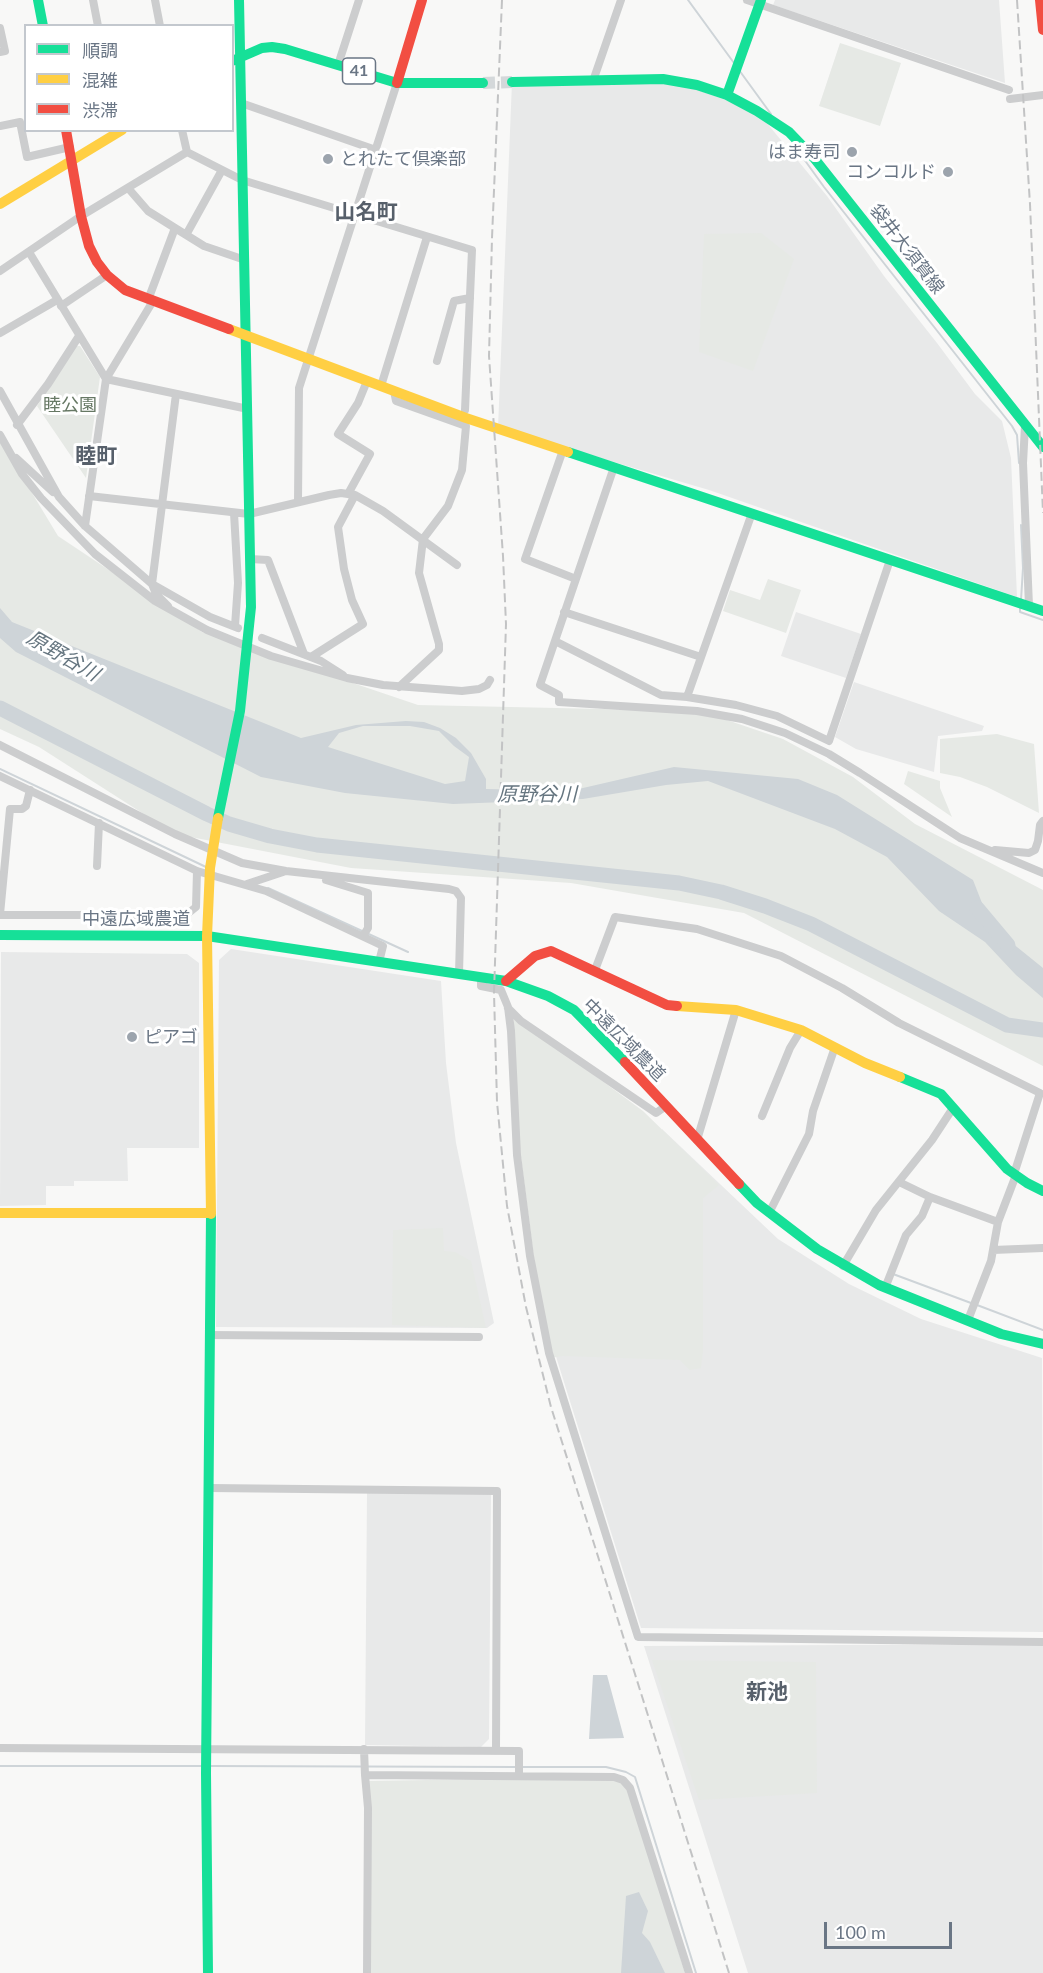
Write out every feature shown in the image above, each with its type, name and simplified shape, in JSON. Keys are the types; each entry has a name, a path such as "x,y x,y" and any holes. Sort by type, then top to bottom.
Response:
{"street":[{"path":"38,0 43,24"},
{"path":"93,0 98,24"},
{"path":"155,0 160,24"},
{"path":"208,1973 206,1773 211,1213 207,936 209,884 218,815 240,711 251,607 241,103 236,59 239,0"},
{"path":"338,65 359,0"},
{"path":"298,502 298,397 422,0"},
{"path":"593,81 621,0"},
{"path":"747,0 761,2 1010,94 1043,95"},
{"path":"1040,0 1043,30"},
{"path":"727,95 761,2"},
{"path":"0,28 5,51 0,52"},
{"name":"41","path":"236,59 262,48 272,47 397,83 483,83"},
{"name":"袋井大須賀線","path":"512,82 663,79 697,85 727,95 789,132 814,158 1043,447"},
{"path":"241,103 376,150"},
{"path":"0,126 20,122 27,157 70,147"},
{"path":"66,132 81,216 90,246 97,262 125,290 394,391 1043,611"},
{"path":"0,204 119,132"},
{"path":"182,132 187,152 242,180 472,250 465,410"},
{"path":"0,271 81,216 187,152"},
{"path":"186,235 222,170"},
{"path":"128,188 148,211 186,235 204,246 245,260"},
{"path":"85,526 105,379 151,301 175,228"},
{"path":"381,386 427,237"},
{"path":"29,252 105,379 248,409"},
{"path":"0,333 59,303 107,274"},
{"path":"437,361 454,301 470,298"},
{"path":"17,425 48,384 79,336"},
{"path":"308,655 363,624 352,600 344,568 338,526 370,454 338,434 358,403 367,381"},
{"path":"394,391 396,401 466,426 462,470 448,506 423,539 419,573 439,650 399,687"},
{"path":"0,392 59,497"},
{"path":"176,394 152,584 156,594 176,615"},
{"path":"0,402 17,425"},
{"path":"1025,426 1023,463 1029,606"},
{"path":"0,435 41,498 72,532 128,582 176,615 248,647 347,678 399,687 462,691 480,689 490,680"},
{"path":"7,449 59,497 85,526 152,584 210,617 236,627 238,583 234,513"},
{"path":"563,450 525,559 576,579"},
{"path":"614,467 540,685 559,695 559,702 697,711 742,718 785,733 829,754 960,838 1043,873"},
{"path":"89,496 249,514 329,495 351,495 383,511 457,565"},
{"path":"687,697 752,513"},
{"path":"250,559 268,560 308,655"},
{"path":"555,641 661,695 736,705 777,716 829,741 891,560"},
{"path":"564,612 701,657"},
{"path":"262,638 308,655 336,669 347,678"},
{"path":"0,745 176,834 242,863 286,872 456,891 461,898 459,974"},
{"path":"0,776 196,871 266,891 383,945 379,962"},
{"path":"0,807 22,809 26,806 30,790"},
{"path":"10,809 0,915 186,915 196,907 196,871"},
{"path":"981,847 1029,853 1035,850 1040,825 1043,821"},
{"path":"97,866 99,824"},
{"path":"243,885 286,872"},
{"path":"305,873 369,893 368,928 363,936"},
{"path":"596,970 615,917 697,929 781,956 842,988 899,1023 1040,1093 998,1222 991,1261 968,1320"},
{"name":"中遠広域農道","path":"0,935 207,936 506,981 548,996 574,1011 594,1029 721,1166 769,1213 807,1243 843,1266 885,1288 1001,1334 1043,1344"},
{"path":"506,981 543,952 559,953 667,1005 736,1010 801,1030 865,1063 934,1090 1015,1175 1043,1191"},
{"path":"481,978 481,986 501,990 508,1008 517,1155 530,1256 549,1353 638,1637 1043,1642"},
{"path":"508,1008 521,1021 656,1113 666,1106"},
{"path":"697,1140 736,1010"},
{"path":"762,1116 790,1048 801,1030"},
{"path":"769,1213 809,1134 813,1111 835,1047"},
{"path":"843,1266 876,1210 932,1140 953,1108"},
{"path":"899,1182 930,1197 998,1222"},
{"path":"885,1288 906,1235 922,1216 930,1197"},
{"path":"0,1213 211,1213"},
{"path":"993,1250 1043,1248"},
{"path":"209,1335 479,1337"},
{"path":"209,1488 497,1491 496,1751"},
{"path":"0,1748 207,1751 364,1749 519,1751 519,1776"},
{"path":"364,1749 368,1808 368,1973"},
{"path":"365,1775 614,1777 623,1780 630,1788 689,1973"}],"shaded area":[{"path":"775,0 999,0 1005,83 773,5"},
{"path":"672,81 757,111 827,196 884,276 975,394 1002,421 1011,458 1017,597 709,490 498,428 512,82"},
{"path":"796,612 861,634 846,678 781,656"},
{"path":"854,682 984,726 982,731 938,736 934,772 856,749 835,737"},
{"path":"231,949 441,981 446,1063 456,1143 494,1323 487,1328 216,1327 219,960"},
{"path":"1,952 187,954 199,963 199,1148 127,1148 128,1181 74,1181 74,1186 46,1186 46,1205 0,1206"},
{"path":"662,1129 778,1239 849,1284 921,1319 1042,1358 1043,1632 641,1628 548,1331"},
{"path":"367,1493 491,1494 489,1739 481,1747 365,1745"},
{"path":"1043,1644 1043,1973 748,1973 644,1646"}],"green space":[{"path":"840,43 901,63 880,126 819,106"},
{"path":"761,233 794,259 753,371 699,352 704,234"},
{"name":"睦公園","path":"76,346 80,346 100,377 86,478 37,406"},
{"path":"0,440 58,536 202,632 418,705 649,710 715,716 783,739 853,777 915,824 1043,890 1043,1066 744,913 571,883 351,868 175,834 39,747 0,729"},
{"path":"768,579 801,590 786,633 723,611 730,590 760,600"},
{"path":"997,734 1034,744 1039,813 987,787 960,777 940,773 940,739"},
{"path":"908,771 940,781 940,788 952,817 904,784"},
{"path":"514,1019 521,1021 643,1111 719,1185 703,1198 701,1368 690,1370 680,1360 562,1356 551,1358 541,1312 514,1103"},
{"path":"443,1228 444,1251 455,1252 471,1261 486,1328 392,1325 393,1230"},
{"path":"652,1660 816,1662 817,1793 699,1800"},
{"path":"614,1777 626,1783 685,1973 366,1973 365,1781"}],"water":[{"path":"0,608 12,622 301,738 356,725 424,722 456,738 471,753 486,779 486,789 570,791 674,767 798,779 837,795 973,880 991,926 1043,968 1043,998 1016,975 985,942 939,911 887,857 835,829 708,781 666,785 583,799 453,804 345,793 261,777 16,652 0,638","holes":["363,726 410,726 439,731 469,757 465,781 445,784 328,747 339,733"]},
{"path":"593,1675 607,1675 624,1738 589,1739"},
{"path":"639,1892 648,1911 642,1933 650,1942 665,1973 621,1973 626,1896"}],"waterway":[{"path":"688,0 734,63"},
{"path":"739,70 771,114"},
{"path":"796,148 824,187 1012,426 1017,435 1019,463"},
{"path":"1021,525 1023,568 1021,600"},
{"path":"1020,606 1020,612 1043,620"},
{"name":"原野谷川","path":"0,708 229,824 270,836 317,845 679,883 721,892 811,924 1007,1025 1043,1030"},
{"path":"0,769 206,867"},
{"path":"268,888 408,952"},
{"name":"原野谷川","path":"977,908 1008,945"},
{"path":"893,1274 971,1303"},
{"path":"977,1305 1043,1330"},
{"path":"0,1766 201,1766"},
{"path":"210,1766 516,1767"},
{"path":"522,1767 606,1767 635,1777 696,1973"}],"tunnel":[{"path":"483,83 512,82"}],"railway":[{"path":"502,0 489,356 506,624 494,993 497,1102 507,1206 526,1307 551,1407 729,1973"},
{"path":"1017,0 1030,204 1043,513"}],"traffic: fast":[{"path":"38,0 43,24"},
{"path":"218,818 240,711 251,607 239,0"},
{"path":"727,95 761,0"},
{"path":"234,60 262,48 272,47 397,83 483,83"},
{"path":"512,82 663,79 697,85 727,95 789,132 814,158 1043,447"},
{"path":"568,452 1043,611"},
{"path":"0,935 207,936 506,981 548,996 574,1010 625,1062"},
{"path":"900,1077 941,1094 1007,1169 1043,1191"},
{"path":"739,1184 757,1203 817,1249 879,1285 1001,1334 1043,1344"},
{"path":"208,1973 206,1773 211,1214"}],"traffic: slow":[{"path":"0,204 119,132"},
{"path":"229,329 466,418 568,452"},
{"path":"211,1214 207,936 210,868 218,818"},
{"path":"677,1006 736,1010 801,1030 865,1063 900,1077"},
{"path":"0,1213 211,1213"}],"traffic: jam":[{"path":"397,83 422,0"},
{"path":"1040,0 1043,30"},
{"path":"66,132 81,216 89,246 107,275 125,290 229,329"},
{"path":"506,981 535,956 551,951 667,1005 677,1006"},
{"path":"625,1062 739,1184"}],"place":[{"name":"はま寿司","path":"852,152"},
{"name":"とれたて倶楽部","path":"328,159"},
{"name":"コンコルド","path":"948,172"},
{"name":"ピアゴ","path":"132,1037"}],"district":[{"name":"山名町","path":"366,212"},
{"name":"睦町","path":"96,456"},
{"name":"新池","path":"767,1692"}]}
